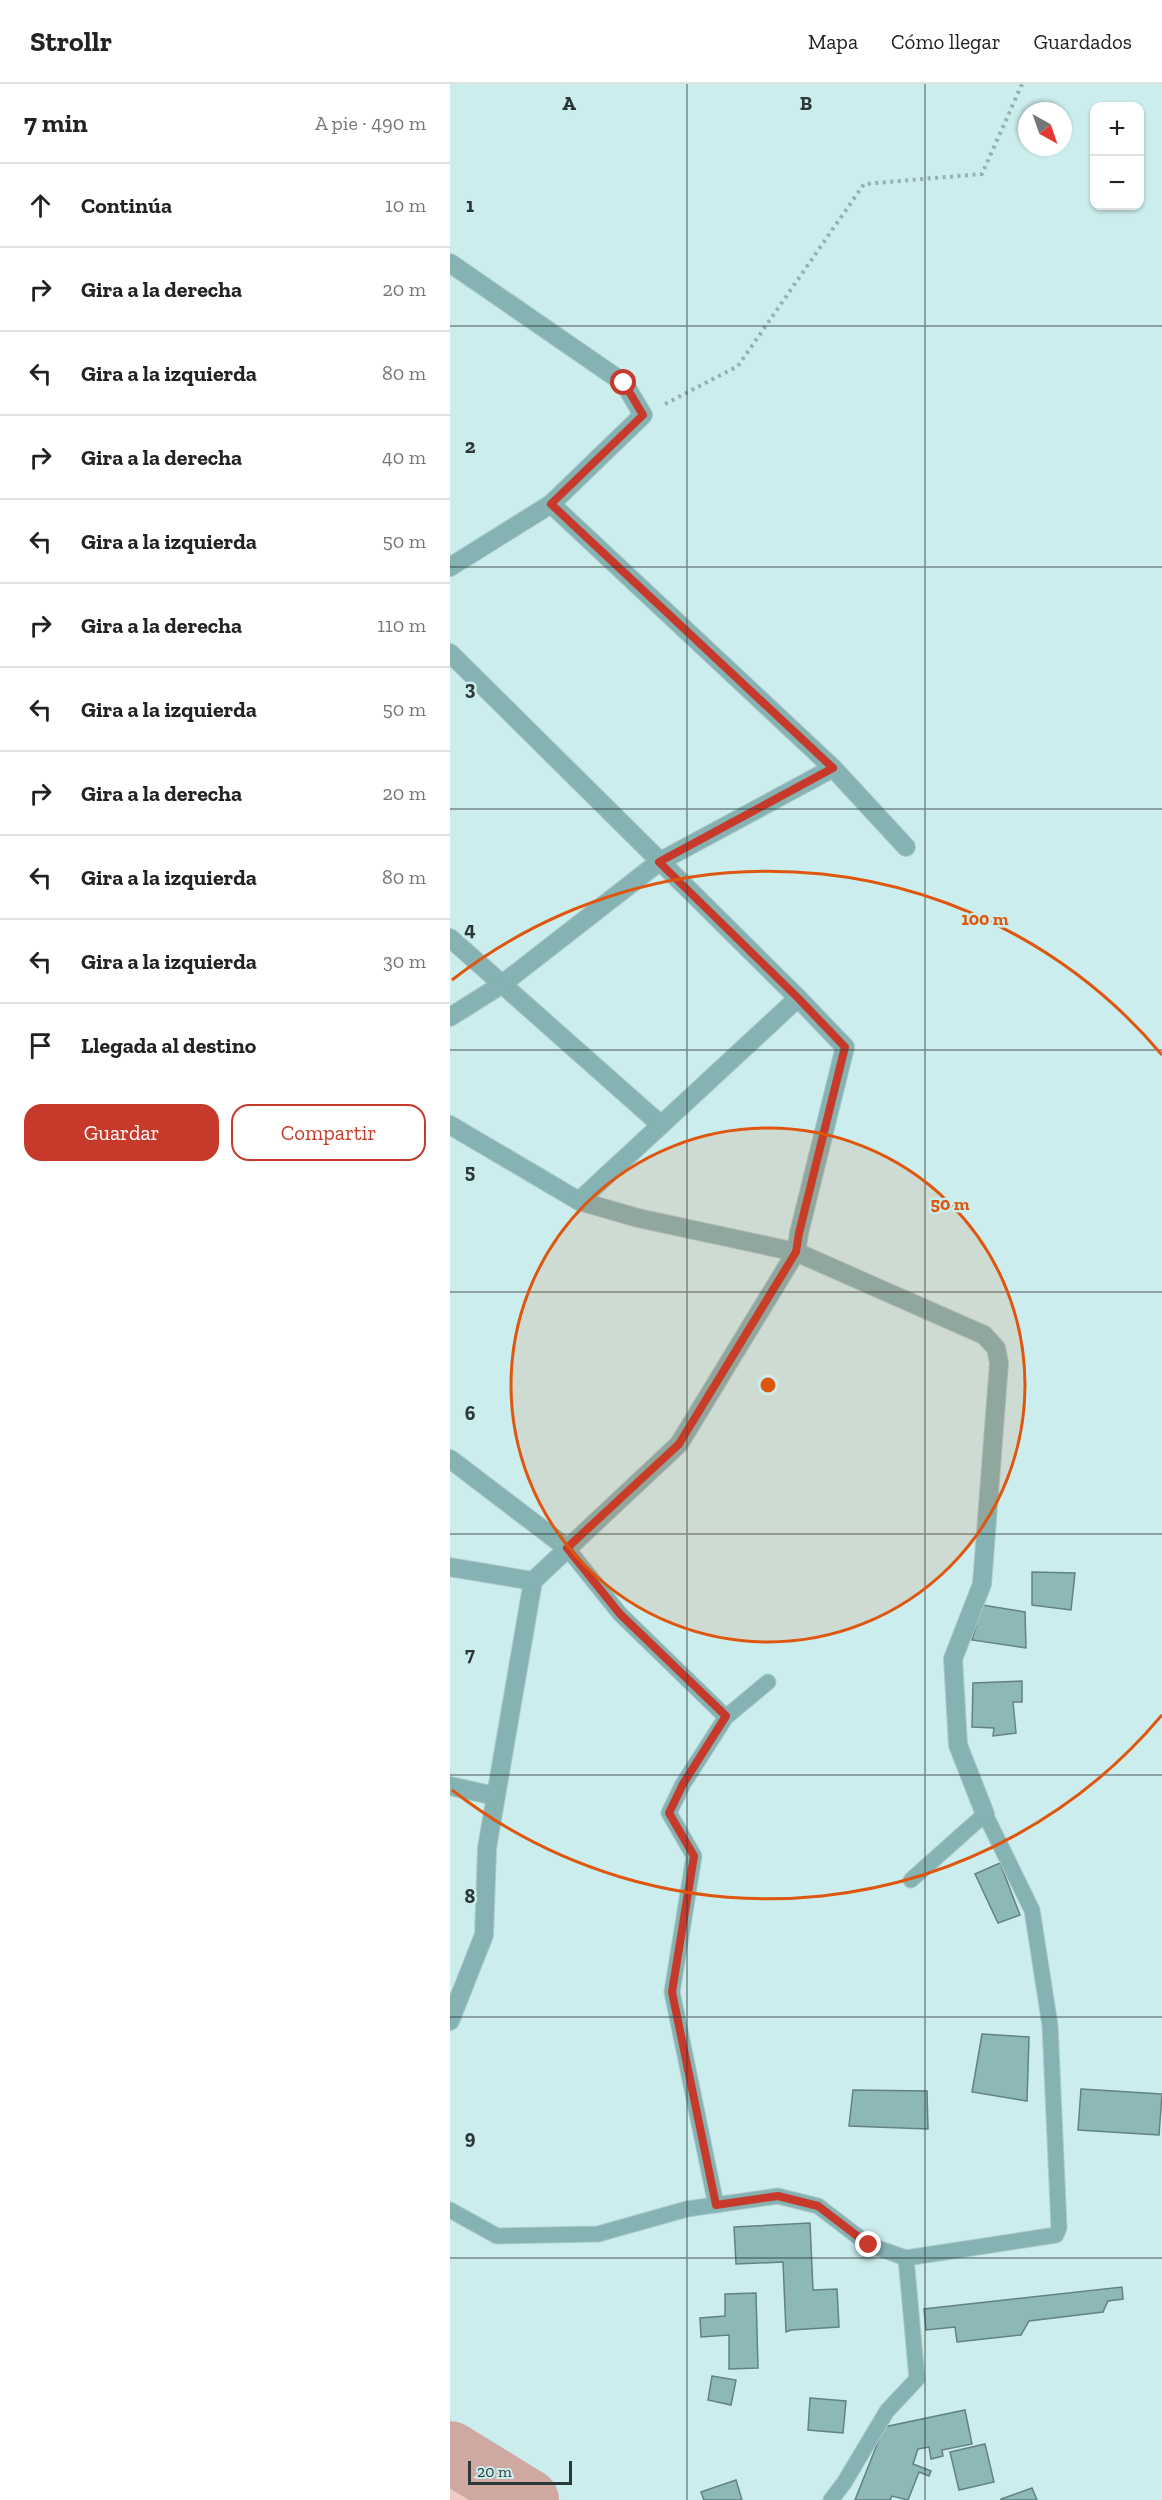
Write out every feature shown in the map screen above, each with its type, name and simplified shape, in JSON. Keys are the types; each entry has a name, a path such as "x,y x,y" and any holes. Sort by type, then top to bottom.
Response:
{"street":[{"path":"450,263 624,383 643,415 551,504 455,559"},
{"path":"551,504 833,768 906,847"},
{"path":"450,653 845,1047 796,1252 679,1444 533,1581 487,1848 484,1935 450,2021"},
{"path":"450,1017 501,985 659,862 833,768"},
{"path":"450,938 661,1125"},
{"path":"579,1201 798,998"},
{"path":"450,1125 579,1201 638,1218 796,1252 984,1335 996,1348 999,1363 982,1584 953,1659 958,1745 985,1814"},
{"path":"450,1460 567,1548"},
{"path":"450,1568 533,1581"},
{"path":"450,1786 495,1796"}],"lane":[{"path":"567,1548 620,1614 726,1716"},
{"path":"716,2205 672,1992 694,1856 669,1813 683,1784 726,1716 768,1682"},
{"path":"450,2210 498,2236 598,2234 687,2209 778,2196 818,2206 869,2245 906,2258 1049,2238 1056,2235 1059,2229 1050,2025 1032,1910 985,1814 911,1880"},
{"path":"831,2500 844,2483 887,2411 917,2379 906,2258"}],"path":[{"path":"643,415 738,366 864,184 982,174 1022,84"}],"shaded area":[{"path":"450,2436 561,2500 450,2500"}],"building":[{"path":"1032,1572 1075,1573 1071,1610 1032,1605"},
{"path":"982,1605 1025,1612 1026,1648 972,1640"},
{"path":"1022,1681 1022,1702 1013,1702 1016,1733 993,1736 994,1728 972,1727 973,1683"},
{"path":"1000,1863 1020,1915 998,1923 975,1874"},
{"path":"982,2034 1029,2037 1027,2101 972,2092"},
{"path":"1081,2089 1162,2094 1159,2135 1078,2130"},
{"path":"853,2090 927,2091 928,2129 849,2126"},
{"path":"810,2223 813,2290 837,2289 839,2327 786,2332 783,2262 736,2264 734,2227"},
{"path":"1122,2287 1123,2299 1108,2301 1103,2312 1029,2321 1021,2335 957,2342 955,2327 926,2330 924,2309"},
{"path":"756,2293 758,2368 729,2369 729,2335 701,2337 700,2318 725,2316 725,2294"},
{"path":"712,2376 736,2380 731,2405 708,2400"},
{"path":"810,2398 846,2401 843,2433 808,2430"},
{"path":"965,2410 972,2444 942,2450 943,2456 931,2459 929,2447 918,2449 913,2464 931,2471 929,2476 919,2472 908,2500 892,2496 890,2500 855,2500 884,2427"},
{"path":"985,2444 994,2482 959,2490 950,2452"},
{"path":"736,2480 742,2500 704,2500 701,2492"},
{"path":"1032,2488 1037,2500 1001,2500 1001,2499"}],"waterway":[{"path":"450,2452 528,2500"}],"route":[{"path":"624,383 643,415 551,504 833,768 659,862 845,1047 796,1252 679,1444 567,1548 583,1565 620,1614 726,1716 683,1784 669,1813 694,1856 672,1992 716,2205 778,2196 818,2206 869,2245"}]}
